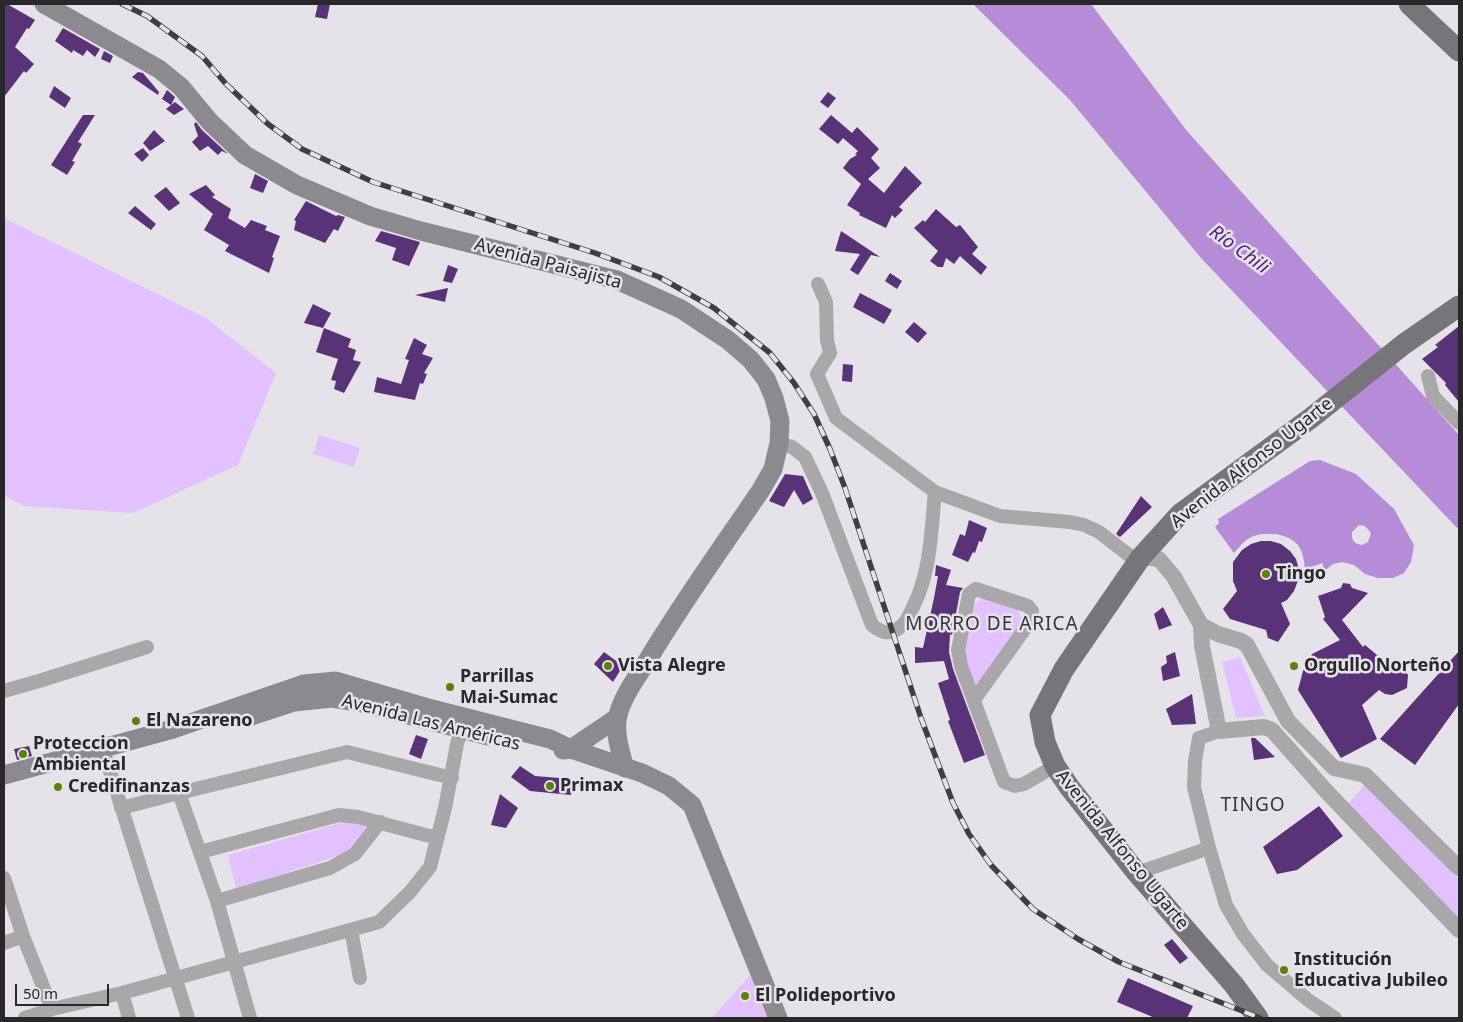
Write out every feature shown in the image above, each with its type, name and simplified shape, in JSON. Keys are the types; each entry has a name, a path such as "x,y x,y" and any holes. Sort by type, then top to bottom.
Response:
{"main road":[{"name":"Avenida Paisajista","path":"44,4 159,68 181,87 210,122 245,156 297,185 370,216 421,231 618,280 682,309 728,340 751,360 766,379 774,398 780,422 779,443 773,469 761,490 663,635 626,696 617,718 618,742 625,768"},
{"path":"1409,4 1459,50"},
{"name":"Avenida Alfonso Ugarte","path":"1258,1018 1234,985 1137,873 1055,766 1044,742 1040,715 1064,670 1141,557 1180,514 1311,418 1404,344 1458,309"},
{"name":"Avenida Las Américas","path":"4,788 304,684 336,681 432,709 550,739 571,749 642,773 669,786 692,805 778,1018"},
{"name":"Avenida Las Américas","path":"4,775 104,753 175,740 294,702 332,698 363,704 549,752 571,749"},
{"path":"571,749 617,718"}],"street":[{"path":"818,284 826,302 827,340 830,353 817,374 836,418 935,492 1000,516 1084,525 1098,532 1130,556 1159,559 1174,577 1200,625 1202,646 1219,731"},
{"path":"1428,376 1433,396 1459,423"},
{"path":"779,443 792,447 805,458 822,493 872,625 882,632 893,632 905,624 918,598 926,574 935,492"},
{"path":"974,700 1032,619 1032,611 1028,606 976,589 969,594 958,650 961,666 1004,782 1015,786 1024,784 1055,766"},
{"path":"1200,625 1247,645 1288,721 1334,768 1366,775 1459,868"},
{"path":"4,690 148,647"},
{"path":"1272,730 1288,721"},
{"path":"1334,1018 1308,1000 1267,965 1242,934 1226,905 1209,848 1194,786 1195,761 1199,738 1219,731 1264,727 1272,730 1326,791 1459,930"},
{"path":"25,1018 52,1009 122,993 379,922 410,892 430,867 452,778 461,730"},
{"path":"121,808 347,752 452,778"},
{"path":"104,753 188,1018"},
{"path":"1326,791 1342,770"},
{"path":"179,793 216,901 250,1018"},
{"path":"200,852 339,815 358,816 437,838"},
{"path":"216,901 330,868 355,854 380,822"},
{"path":"1137,873 1209,848"},
{"path":"4,878 52,1009"},
{"path":"351,930 360,978"},
{"path":"4,943 24,936"},
{"path":"122,993 129,1018"}],"shaded area":[{"path":"4,218 206,318 276,373 238,465 133,513 24,506 4,495"},
{"path":"319,435 360,448 354,467 313,454"},
{"path":"983,597 1007,604 1017,610 1022,621 978,686 972,683 963,653 973,607"},
{"path":"1240,657 1265,716 1236,718 1222,662"},
{"path":"1365,784 1459,880 1459,919 1347,805"},
{"path":"344,822 374,826 353,851 236,889 228,855"},
{"name":"El Polideportivo","path":"750,975 767,1018 712,1018"}],"water":[{"name":"Río Chili","path":"973,4 1091,4 1187,131 1459,435 1459,530 1201,258 1070,100"},
{"path":"1320,460 1356,474 1394,509 1414,545 1411,562 1404,573 1393,578 1378,578 1365,574 1354,565 1342,562 1333,564 1323,572 1323,563 1305,569 1302,552 1296,543 1287,537 1275,534 1262,534 1251,537 1234,553 1215,527 1219,523 1218,519 1310,461","holes":["1359,525 1365,526 1371,533 1368,542 1362,545 1355,543 1352,532"]}],"building":[{"path":"4,4 35,20 29,29 27,28 15,47 34,64 26,73 24,71 4,97"},
{"path":"318,4 330,4 327,19 315,17"},
{"path":"63,28 100,49 95,57 87,50 83,56 73,50 72,53 55,41"},
{"path":"104,51 113,56 110,63 101,59"},
{"path":"138,72 143,73 159,92 158,95 132,77"},
{"path":"54,86 71,98 65,108 49,97"},
{"path":"167,90 175,97 171,105 162,99"},
{"path":"828,92 836,98 828,108 820,102"},
{"path":"175,102 184,109 174,115 166,109"},
{"path":"83,115 95,115 78,142 82,144 72,161 75,162 67,175 51,165"},
{"path":"831,115 852,133 857,127 879,149 871,158 880,168 868,179 884,193 905,166 922,183 899,207 903,210 895,218 892,215 886,228 859,215 860,213 847,205 861,184 843,168 850,159 857,155 855,154 858,151 843,138 838,144 819,129"},
{"path":"196,122 228,154 222,151 218,155 208,146 200,151 192,142 198,136 194,124"},
{"path":"154,130 165,141 150,151 143,143"},
{"path":"143,148 149,155 142,162 134,154"},
{"path":"255,174 268,181 263,193 250,188"},
{"path":"206,185 215,195 212,197 231,209 228,218 245,228 251,220 267,226 265,230 280,236 272,257 274,258 269,273 225,251 229,245 204,230 213,214 189,194"},
{"path":"166,187 180,203 169,211 154,196"},
{"path":"306,201 336,216 345,217 338,231 334,229 325,243 294,230 296,221 294,220"},
{"path":"135,206 156,224 151,230 128,213"},
{"path":"936,209 956,227 960,225 978,247 972,254 987,267 981,275 960,256 954,264 946,258 943,267 938,267 930,261 938,251 914,228 923,220 925,222"},
{"path":"381,231 420,242 409,266 392,260 396,248 375,241"},
{"path":"841,231 880,257 871,255 858,275 850,270 860,254 835,251"},
{"path":"448,265 458,269 452,283 443,281"},
{"path":"890,273 902,281 897,289 885,281"},
{"path":"448,288 445,302 415,295"},
{"path":"860,293 892,310 884,324 853,307"},
{"path":"313,304 331,313 323,328 304,323"},
{"path":"914,322 927,333 918,343 905,332"},
{"path":"1459,326 1459,402 1445,385 1446,383 1422,359 1438,347 1435,345"},
{"path":"324,328 351,339 348,347 356,350 353,360 361,362 344,393 334,389 336,381 331,380 338,359 316,352"},
{"path":"414,338 427,345 422,354 433,358 424,373 427,374 423,384 420,383 415,400 374,392 377,377 401,384 409,360 405,359"},
{"path":"843,364 853,365 852,382 842,381"},
{"path":"785,474 803,476 813,499 803,505 794,490 784,507 769,501"},
{"path":"1141,496 1152,507 1120,537 1116,534"},
{"path":"969,520 987,528 982,542 979,541 975,553 973,552 968,562 952,555 960,534 965,536"},
{"name":"Tingo","path":"1261,541 1281,544 1296,559 1299,570 1299,578 1294,591 1287,600 1281,603 1290,624 1278,642 1268,638 1266,630 1230,619 1223,609 1237,591 1233,581 1233,562 1242,550 1251,544"},
{"path":"936,565 951,570 946,585 963,588 960,592 952,635 950,634 949,652 953,669 985,755 964,763 948,721 950,720 938,683 949,679 944,661 915,663 915,647 923,648 934,598 938,576 935,576"},
{"path":"1343,583 1350,584 1352,588 1368,593 1342,620 1363,647 1365,645 1396,671 1403,667 1408,675 1407,688 1392,695 1385,694 1379,690 1362,705 1377,739 1341,758 1298,690 1303,671 1312,654 1340,640 1323,619 1325,617 1318,596 1341,588"},
{"path":"1163,607 1172,625 1159,630 1154,614"},
{"path":"1459,651 1459,704 1415,765 1380,739"},
{"path":"604,652 623,666 613,682 594,664"},
{"path":"1175,652 1180,676 1163,681 1161,667 1167,663 1166,656"},
{"path":"1192,694 1196,724 1172,725 1166,709"},
{"path":"416,735 428,739 421,759 409,754"},
{"path":"1251,738 1255,738 1275,757 1254,760"},
{"name":"Proteccion Ambiental","path":"29,746 32,756 17,760 14,749"},
{"path":"520,766 535,776 572,779 571,795 530,791 511,777"},
{"path":"500,794 518,808 506,828 491,825"},
{"path":"1319,806 1343,836 1297,870 1277,874 1263,847"},
{"path":"1172,939 1188,958 1180,964 1164,945"},
{"path":"1128,978 1193,1006 1187,1018 1155,1018 1117,1002"}],"railway":[{"path":"122,4 147,16 202,56 226,84 268,124 302,149 373,182 595,253 659,277 714,308 770,353 794,383 814,414 830,449 845,488 921,718 953,803 969,834 991,865 1033,909 1078,939 1119,962 1260,1018"}],"place":[{"name":"Tingo","path":"1266,574"},
{"name":"Vista Alegre","path":"608,666"},
{"name":"Orgullo Norteño","path":"1294,666"},
{"name":"Parrillas Mai-Sumac","path":"450,687"},
{"name":"El Nazareno","path":"136,721"},
{"name":"Proteccion Ambiental","path":"23,754"},
{"name":"Primax","path":"550,786"},
{"name":"Credifinanzas","path":"58,787"},
{"name":"Institución Educativa Jubileo","path":"1284,970"},
{"name":"El Polideportivo","path":"745,996"}],"district":[{"name":"MORRO DE ARICA","path":"992,625"},
{"name":"TINGO","path":"1253,806"}]}
